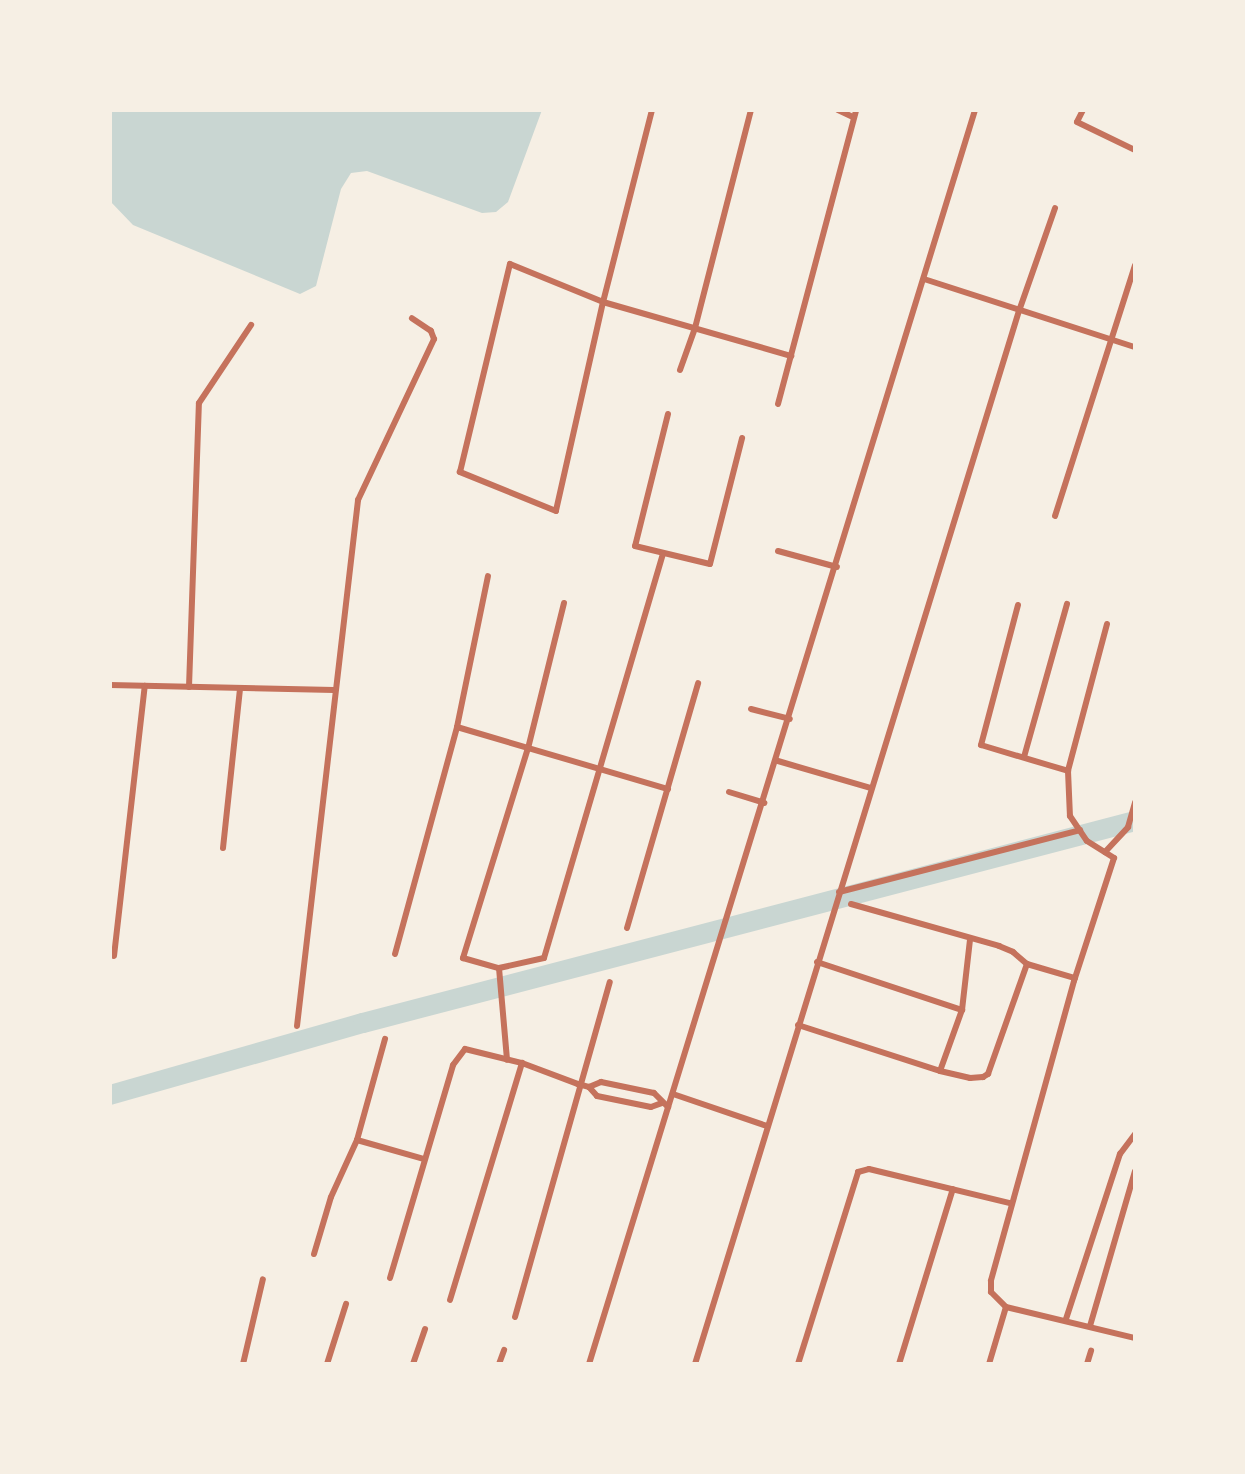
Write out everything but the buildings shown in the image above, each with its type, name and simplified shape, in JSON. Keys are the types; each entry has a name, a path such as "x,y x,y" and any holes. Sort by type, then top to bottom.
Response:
{"street":[{"path":"652,110 603,302 556,511 460,472 510,264 603,302 791,356"},
{"path":"680,370 695,328 751,110"},
{"path":"778,404 854,113 838,110"},
{"path":"589,1364 665,1105 673,1094 778,761 975,110"},
{"path":"1083,110 1077,122 1135,150"},
{"path":"695,1364 1019,311 1055,208"},
{"path":"1055,516 1135,265"},
{"path":"924,279 1135,347"},
{"path":"297,1026 358,500 434,339 431,331 412,318"},
{"path":"189,687 199,403 251,325"},
{"path":"668,414 635,546 710,564 742,438"},
{"path":"778,551 837,567"},
{"path":"564,603 528,748 463,958 499,968 544,958 663,554"},
{"path":"395,954 457,727 488,576"},
{"path":"1024,757 1067,604"},
{"path":"1018,605 981,745 1068,771"},
{"path":"1107,624 1068,771 1070,816 1087,841 1114,858 1075,978 1010,1203 991,1292 1006,1307 1135,1338"},
{"path":"627,928 698,683"},
{"path":"110,685 334,690"},
{"path":"114,956 145,686"},
{"path":"223,848 240,688"},
{"path":"751,709 790,719"},
{"path":"457,727 668,789"},
{"path":"778,761 871,788"},
{"path":"729,792 764,803"},
{"path":"1105,852 1130,820 1135,802"},
{"path":"839,892 1080,830"},
{"path":"851,904 1013,952 1027,964 1075,978"},
{"path":"940,1071 962,1010 970,940"},
{"path":"817,962 962,1010"},
{"path":"798,1025 940,1071 970,1078 988,1074 1027,964"},
{"path":"499,968 507,1060"},
{"path":"515,1317 578,1084 610,982"},
{"path":"314,1254 331,1197 357,1140 385,1039"},
{"path":"390,1278 457,1057 465,1049 522,1063 589,1087 597,1096 651,1107 665,1105"},
{"path":"450,1300 522,1063"},
{"path":"589,1087 601,1082 654,1093 665,1105"},
{"path":"673,1094 767,1126"},
{"path":"1066,1319 1120,1154 1135,1134"},
{"path":"357,1140 424,1159"},
{"path":"798,1364 858,1172 869,1169 1010,1203"},
{"path":"1090,1326 1135,1171"},
{"path":"899,1364 953,1189"},
{"path":"243,1364 263,1279"},
{"path":"327,1364 346,1304"},
{"path":"989,1364 1006,1307"},
{"path":"413,1364 425,1329"},
{"path":"499,1364 504,1350"},
{"path":"1087,1364 1091,1351"}],"shaded area":[{"path":"110,110 542,110 508,202 496,212 482,213 367,171 351,173 341,189 316,286 300,294 133,225 110,201"}],"waterway":[{"path":"110,1095 363,1023 1135,821"}]}
